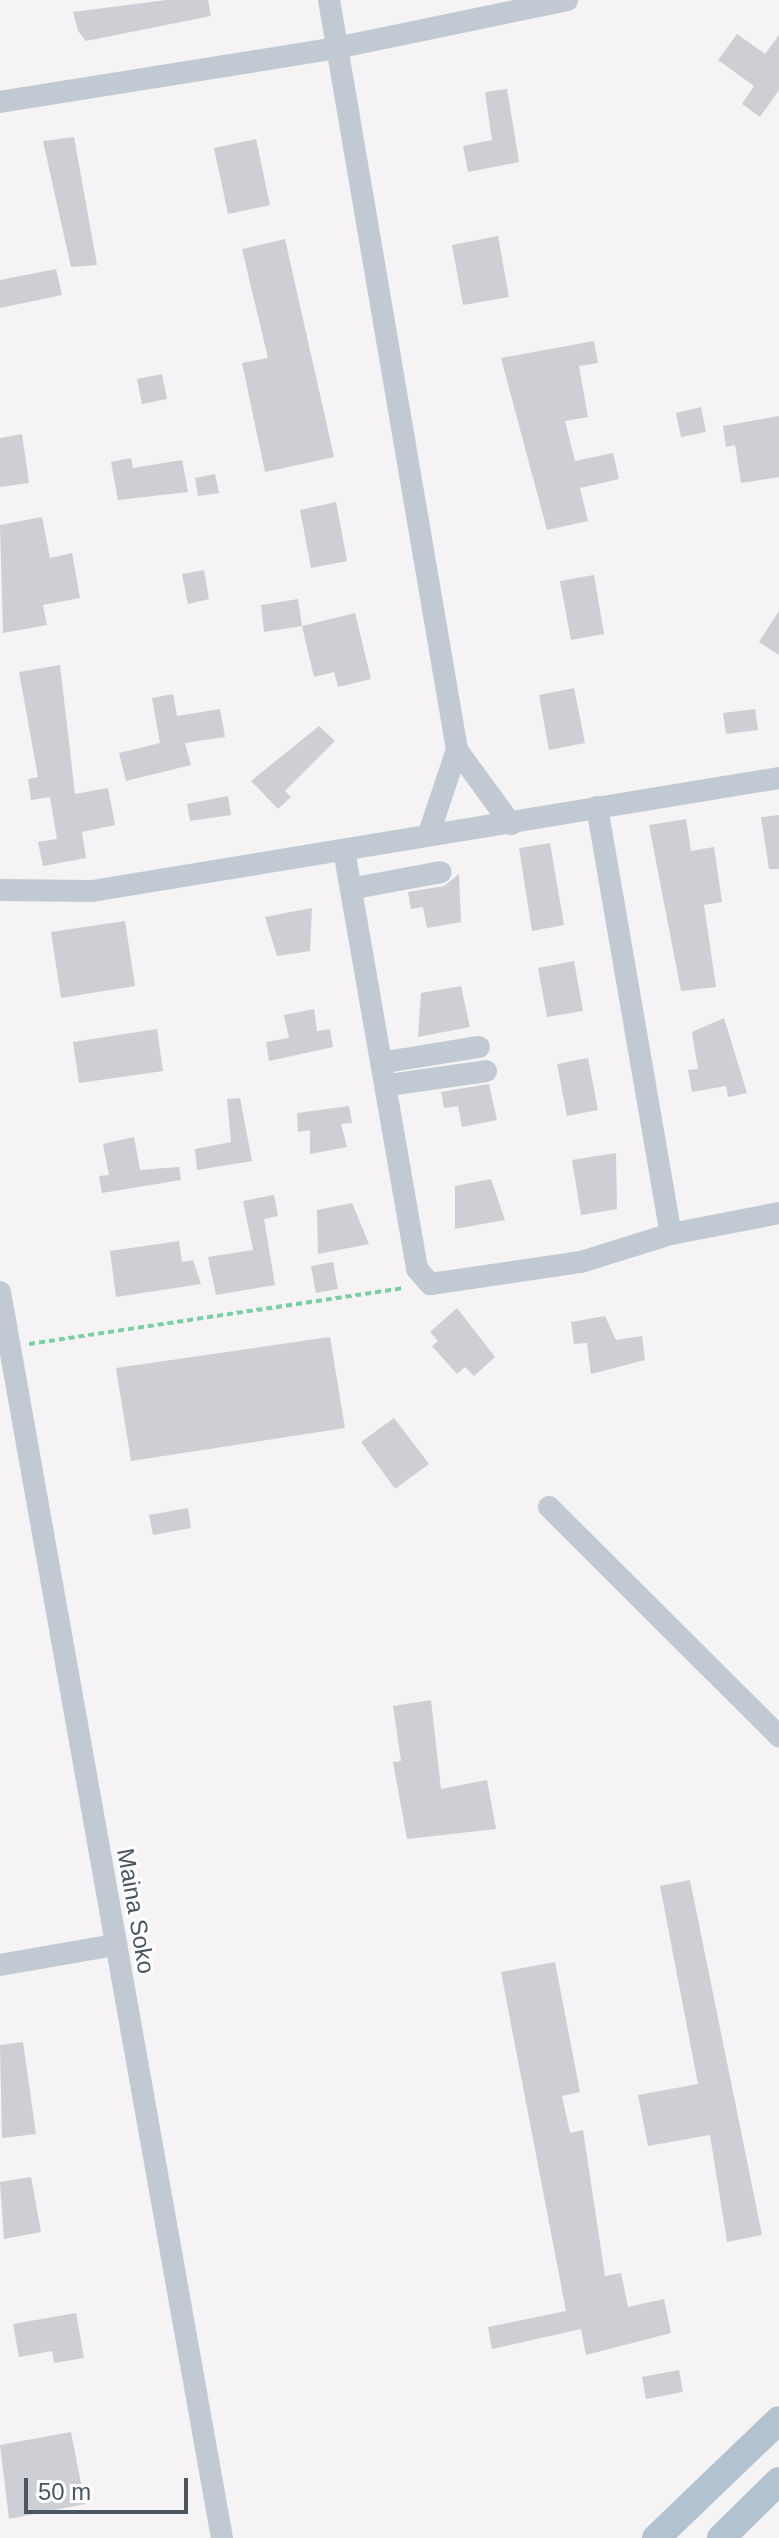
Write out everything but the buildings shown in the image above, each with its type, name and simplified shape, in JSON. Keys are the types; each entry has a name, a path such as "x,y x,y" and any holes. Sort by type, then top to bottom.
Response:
{"main road":[{"path":"656,2538 779,2420"},
{"path":"721,2538 779,2481"}],"street":[{"path":"329,0 457,750 511,824"},
{"path":"0,102 336,48 567,0"},
{"path":"429,833 457,750"},
{"path":"0,890 92,891 429,833 511,824 779,778"},
{"path":"597,807 671,1234"},
{"path":"344,850 355,888 386,1062 417,1269 430,1284 581,1262 671,1234 779,1213"},
{"path":"355,888 441,872"},
{"path":"386,1062 479,1047"},
{"path":"389,1085 486,1071"},
{"name":"Maina Soko","path":"0,1292 222,2538"},
{"path":"549,1507 779,1736"},
{"path":"0,1965 115,1945"}],"path":[{"path":"10,1347 430,1284"}]}
